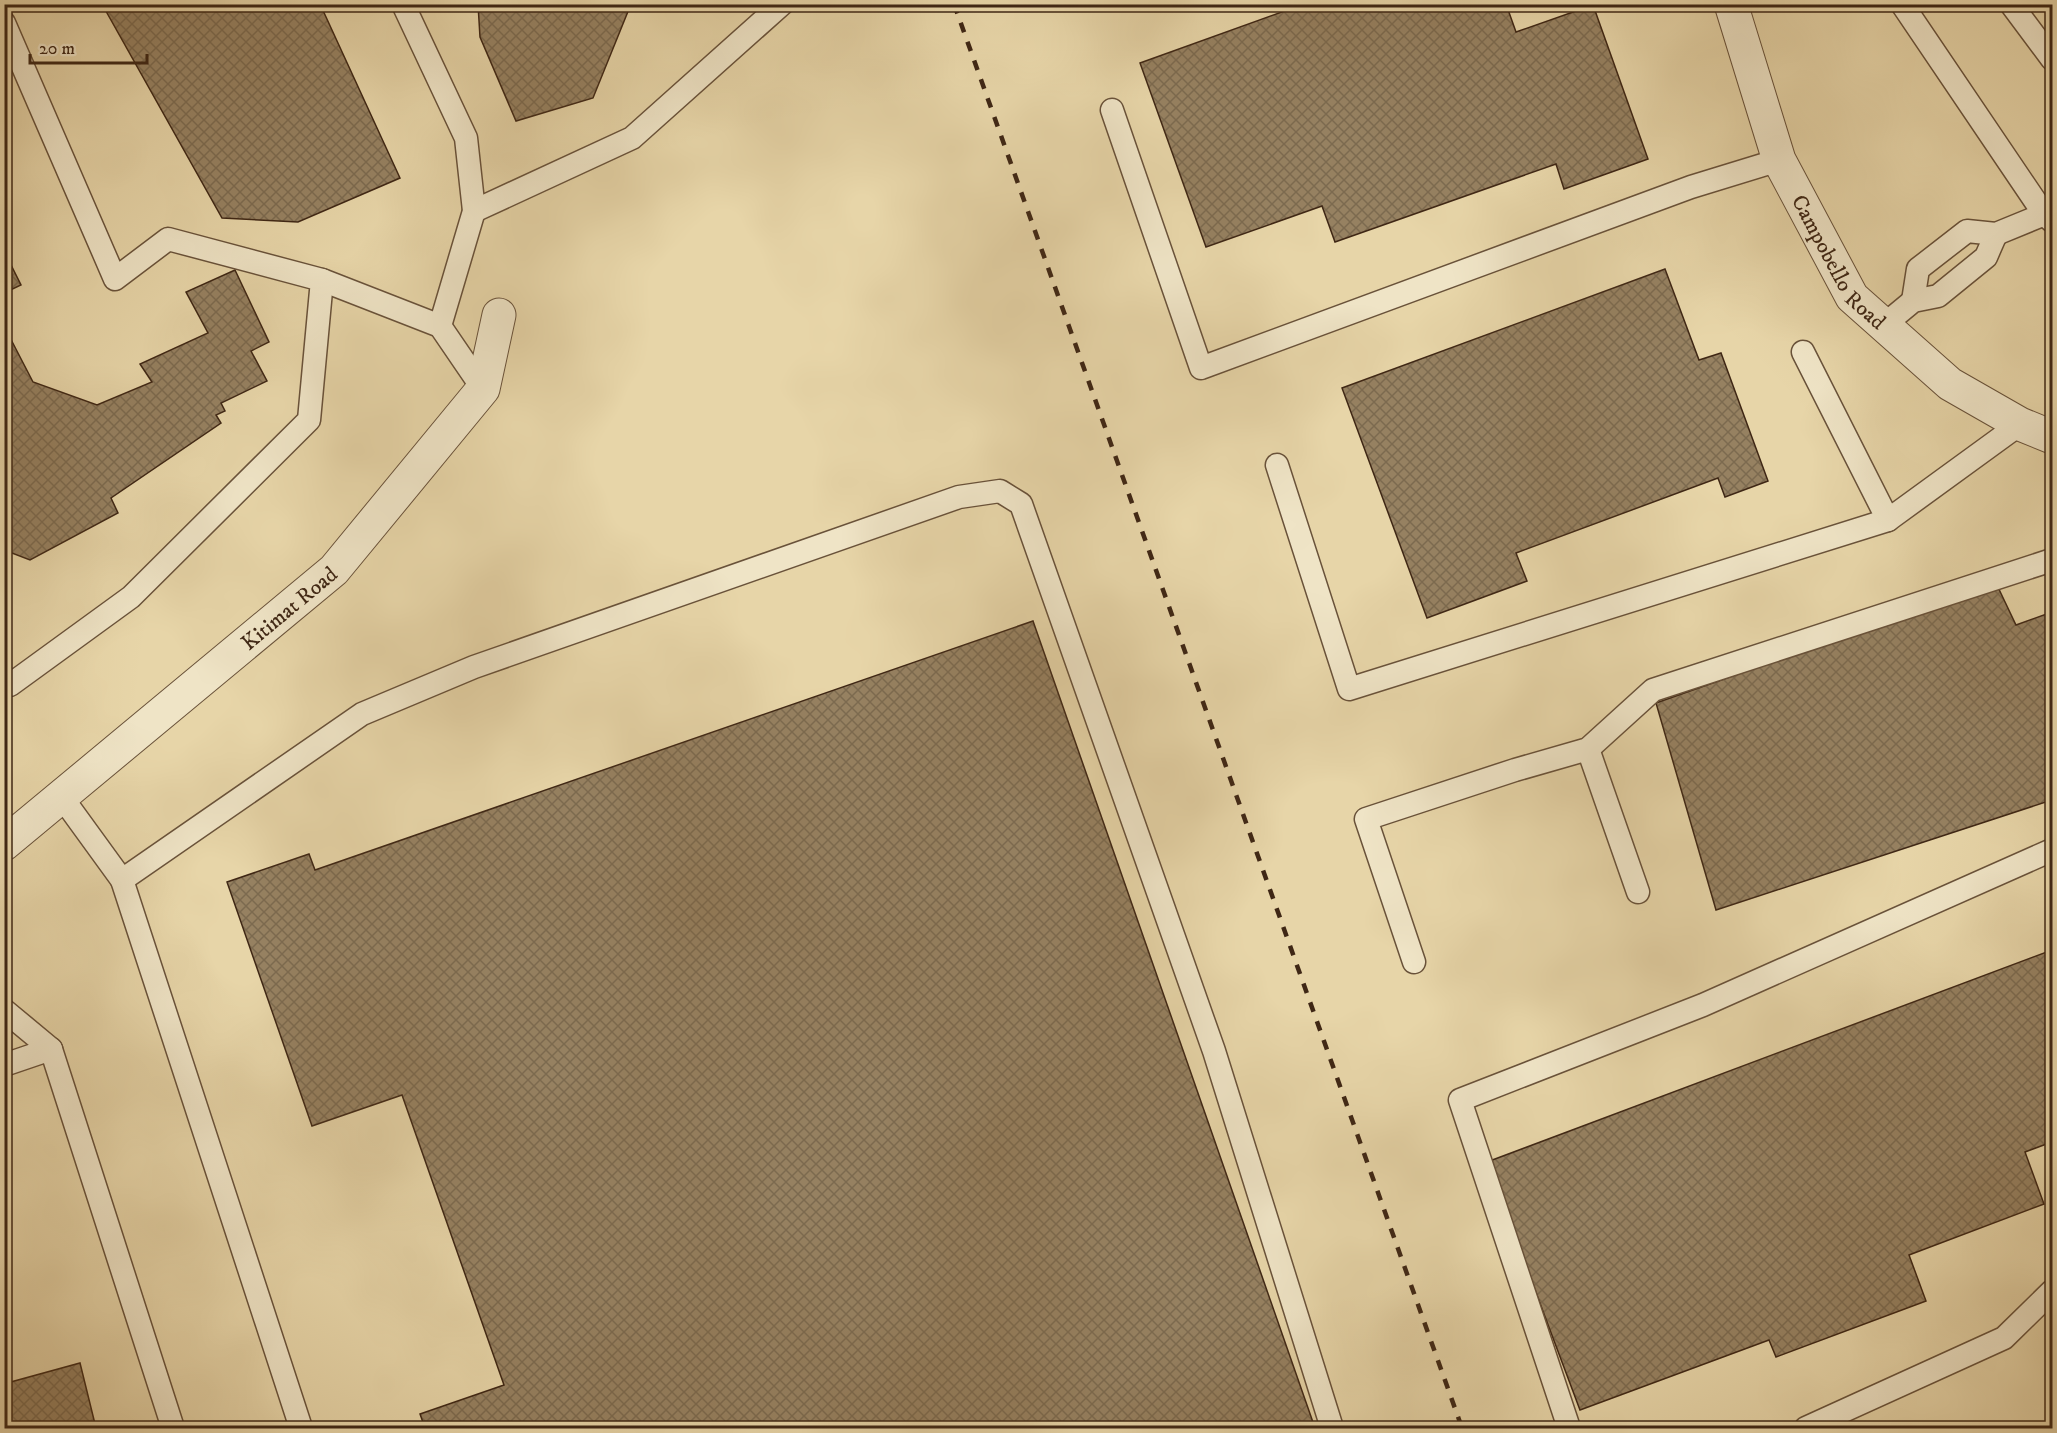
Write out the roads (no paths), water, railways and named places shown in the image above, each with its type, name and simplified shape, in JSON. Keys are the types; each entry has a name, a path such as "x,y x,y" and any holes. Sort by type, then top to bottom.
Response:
{"street":[{"name":"Campobello Road","path":"1731,4 1779,160 1852,297 1950,384 2020,424 2052,437"},
{"name":"Kitimat Road","path":"4,844 334,570 483,389 499,315"}],"lane":[{"path":"404,4 466,138 474,212 440,326"},
{"path":"474,212 632,138 782,4"},
{"path":"1902,4 2050,215 1996,234 1967,231 1918,269 1913,302"},
{"path":"2011,4 2052,59"},
{"path":"4,23 115,279 168,239 322,280 440,326 483,389"},
{"path":"1112,110 1201,368 1680,191 1779,160"},
{"path":"1884,325 1913,302 1938,296 1986,257 1996,234"},
{"path":"10,685 132,597 309,420 322,280"},
{"path":"1803,352 1888,520"},
{"path":"1278,465 1349,689 1888,520 2020,424"},
{"path":"122,880 362,714 474,667 958,497 1000,491 1021,504 1029,526 1214,1051 1332,1428"},
{"path":"1414,962 1366,819 1587,749 1653,690 2052,560"},
{"path":"1587,749 1638,892"},
{"path":"61,796 122,880 301,1428"},
{"path":"1569,1428 1460,1100 1703,1005 2052,850"},
{"path":"4,1010 51,1049 173,1428"},
{"path":"4,1065 51,1049"},
{"path":"1806,1428 2004,1338 2052,1291"}],"railway":[{"path":"954,4 1462,1428"}]}
